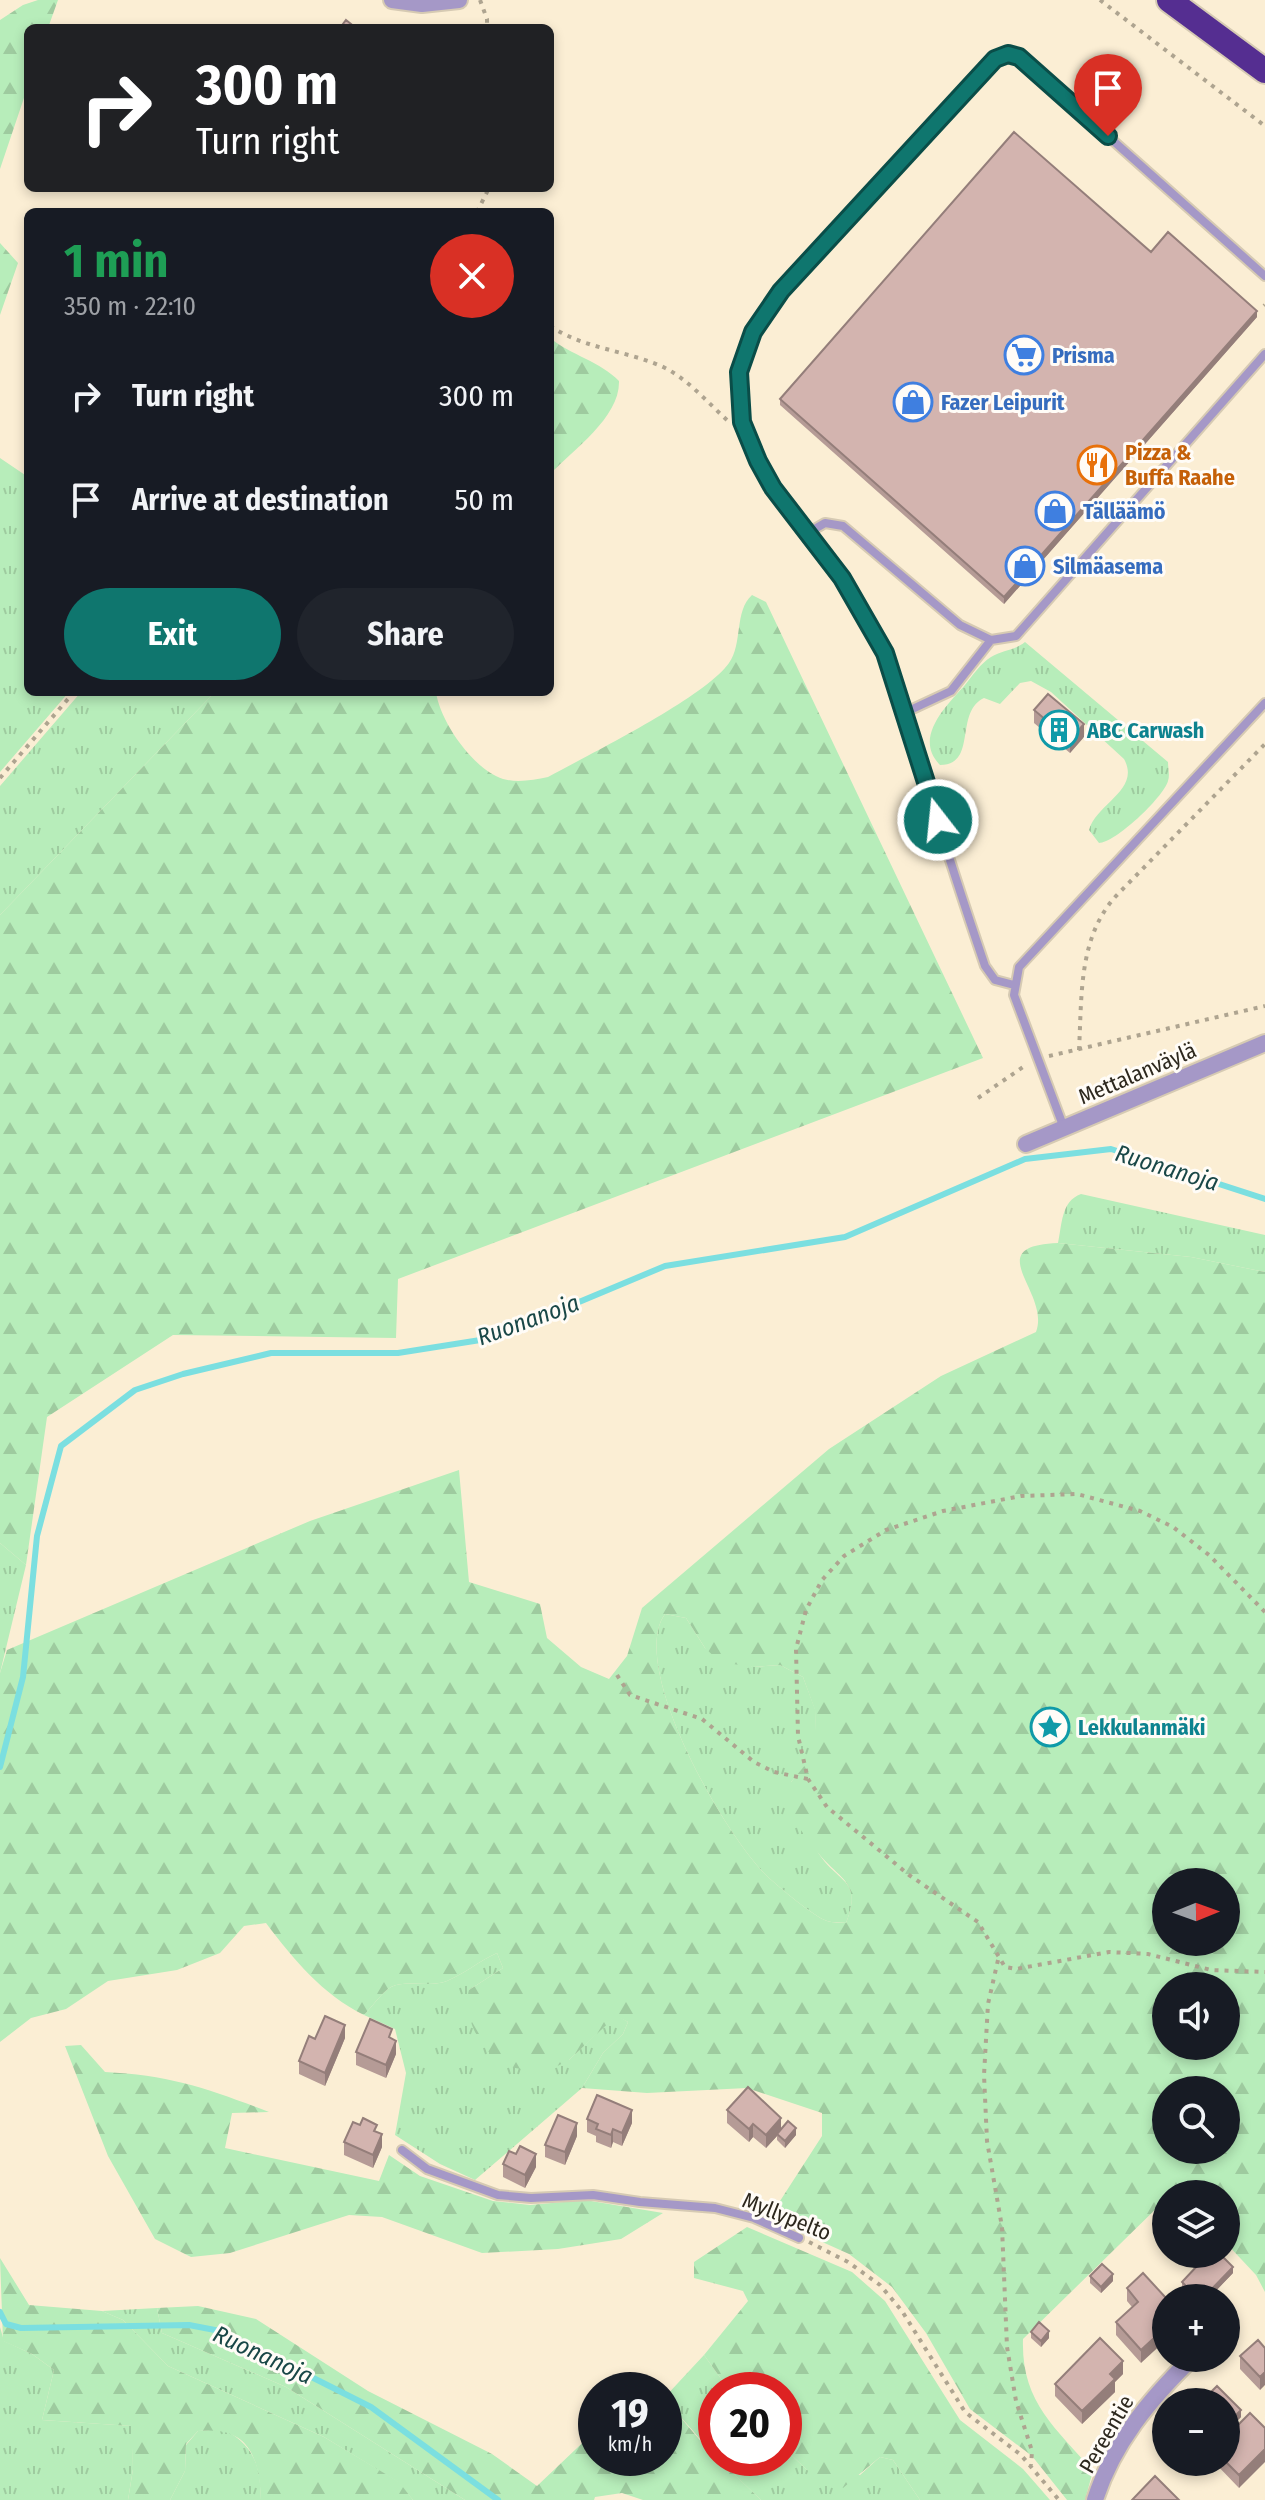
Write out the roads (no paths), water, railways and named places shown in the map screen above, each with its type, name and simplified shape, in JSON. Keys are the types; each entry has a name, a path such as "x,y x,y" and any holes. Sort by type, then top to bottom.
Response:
{"highway":[{"path":"1169,0 1258,64"}],"street":[{"path":"392,0 422,4 459,0"},
{"name":"Mettalanväylä","path":"1026,1144 1265,1043"},
{"name":"Pereentie","path":"1095,2500 1115,2455 1137,2418 1179,2372"}],"lane":[{"path":"1014,985 995,980 985,966 885,653 842,578 773,488 748,439 738,397 739,372 753,332 781,291 988,64 1008,54 1019,57 1265,276"},
{"path":"806,534 825,523 843,526 960,625 991,640 1004,641 1024,629 1265,354"},
{"path":"906,712 951,691 991,640"},
{"path":"1064,1128 1014,985 1019,967 1265,703"},
{"name":"Myllypelto","path":"402,2150 427,2169 498,2195 531,2198 593,2195 715,2208 754,2218 799,2238"}],"waterway":[{"name":"Ruonanoja","path":"0,1767 23,1677 37,1536 61,1446 135,1390 183,1374 271,1353 398,1353 493,1338 665,1266 845,1237 1025,1159 1111,1149 1265,1199"},
{"name":"Ruonanoja","path":"0,2312 6,2324 21,2328 189,2325 220,2331 371,2407 498,2500"}],"place":[{"name":"Prisma","path":"1024,355"},
{"name":"Fazer Leipurit","path":"913,402"},
{"name":"Pizza & Buffa Raahe","path":"1097,465"},
{"name":"Tälläämö","path":"1055,511"},
{"name":"Silmäasema","path":"1025,566"},
{"name":"ABC Carwash","path":"1059,730"},
{"name":"Lekkulanmäki","path":"1050,1727"}]}
